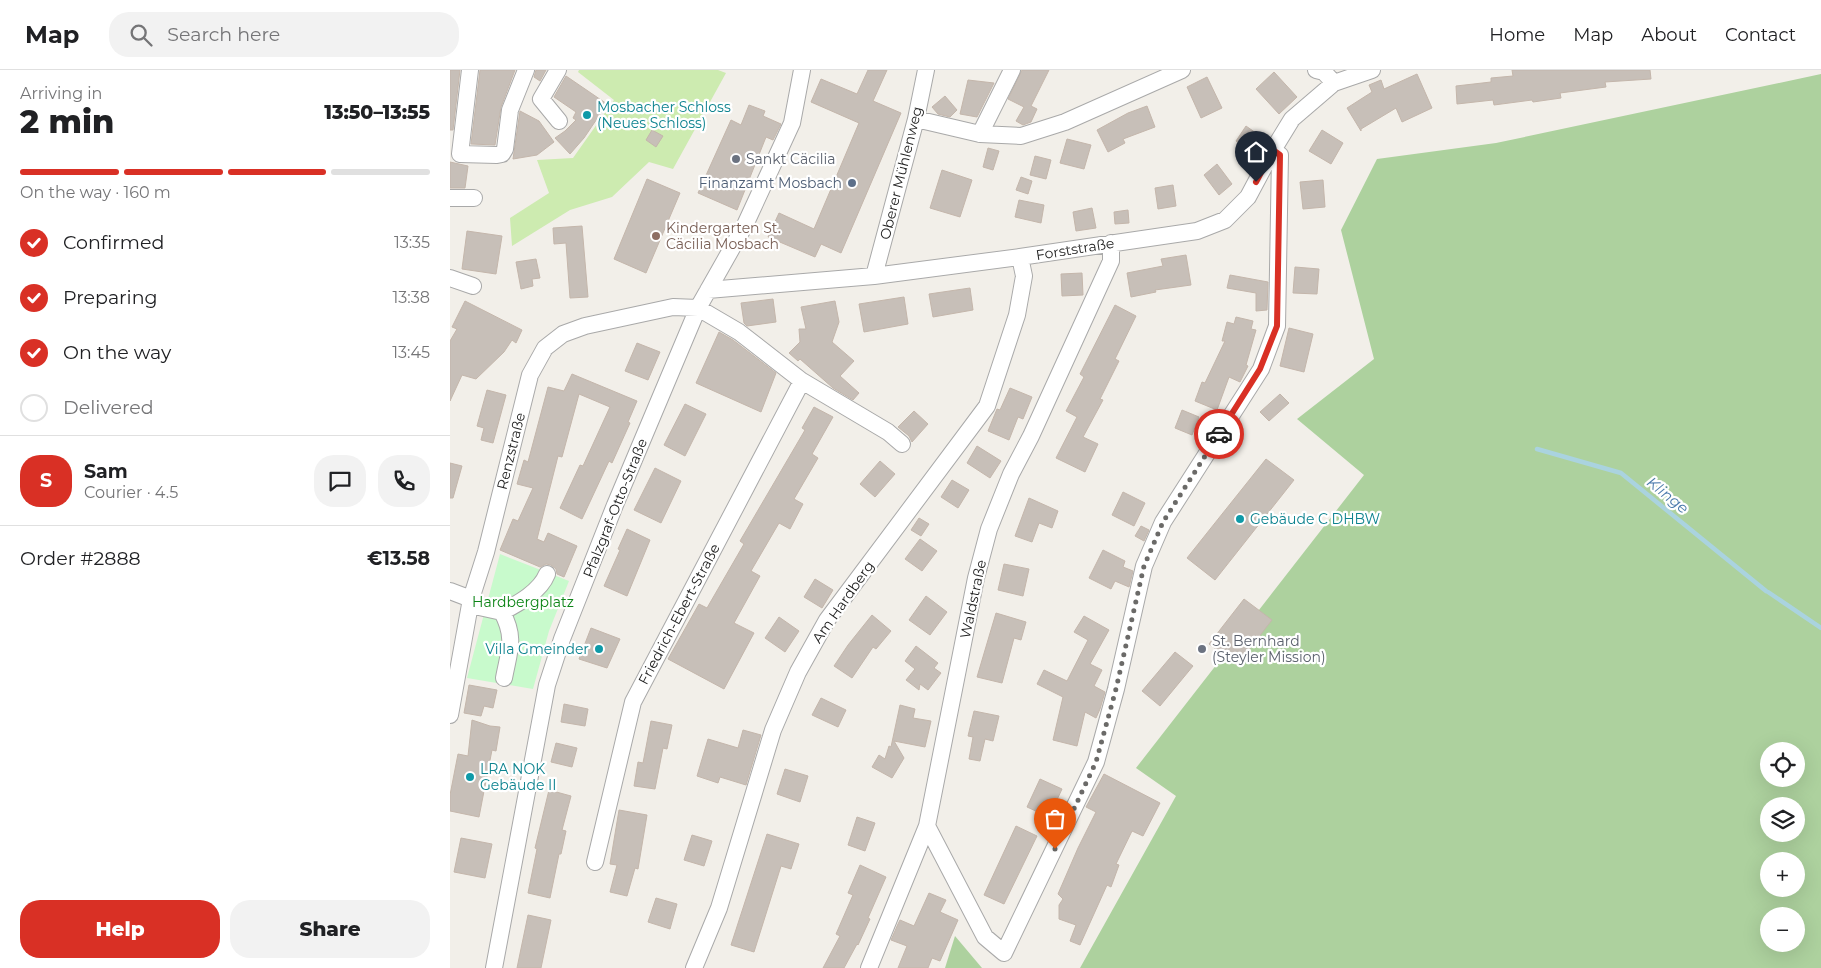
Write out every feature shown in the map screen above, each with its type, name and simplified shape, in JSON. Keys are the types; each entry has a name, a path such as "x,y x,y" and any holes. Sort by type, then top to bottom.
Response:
{"street":[{"path":"470,70 460,154 497,155 502,154 505,149 510,110 526,70"},
{"path":"558,70 541,99 559,121"},
{"name":"Pfalzgraf-Otto-Straße","path":"494,968 547,685 562,639 615,505 698,308 749,218 792,123 802,70"},
{"name":"Oberer Mühlenweg","path":"874,276 916,120 926,70"},
{"path":"980,134 1012,70"},
{"path":"916,120 980,134 1021,136 1066,122 1182,70"},
{"path":"1316,70 1324,72 1334,84"},
{"name":"Forststraße","path":"708,290 874,276 1020,257 1197,230 1225,220 1248,197 1273,150 1292,120 1334,84 1372,70"},
{"path":"927,826 985,937 1004,953 1096,762 1116,689 1144,566 1163,522 1260,369 1277,326 1280,155 1273,150"},
{"path":"450,198 474,198"},
{"name":"Waldstraße","path":"870,968 927,826 976,578 989,529 1011,474 1031,436 1110,261 1111,244"},
{"name":"Am Hardberg","path":"694,968 719,908 773,730 798,672 828,620 987,406 1017,315 1024,276 1020,257"},
{"path":"450,278 473,286"},
{"name":"Renzstraße","path":"450,715 470,602 486,552 530,375 545,348 563,334 585,326 673,307 698,308"},
{"path":"698,308 739,332 802,381 888,432 902,444"},
{"name":"Friedrich-Ebert-Straße","path":"595,862 633,702 802,381"},
{"path":"502,612 534,591 547,574"},
{"path":"450,591 470,602 502,612 509,625 511,640 504,678"}],"green space":[{"path":"579,70 718,70 726,73 673,169 649,162 612,197 570,210 512,246 510,218 549,193 537,160 573,158 614,100 578,72"},
{"path":"1821,74 1821,968 1080,968 1176,796 1136,768 1364,475 1297,419 1374,359 1341,230 1377,159 1496,143"},
{"name":"Hardbergplatz","path":"500,554 569,581 549,631 533,689 467,678"},
{"path":"955,936 982,968 945,968"}],"building":[{"path":"450,70 460,70 453,130 450,130"},
{"path":"480,70 515,70 501,107 495,145 471,144"},
{"path":"536,70 546,70 540,81 534,77"},
{"name":"Finanzamt Mosbach","path":"868,70 887,70 873,101 901,113 841,253 821,244 815,257 768,237 779,213 814,229 859,123 811,102 821,79 857,94"},
{"path":"1022,70 1049,70 1031,106 1037,109 1031,122 1023,125 1016,121 1024,107 1008,99"},
{"path":"1512,70 1650,70 1651,79 1605,82 1606,87 1560,93 1561,98 1533,102 1532,100 1494,105 1493,100 1457,104 1456,86 1491,82 1491,78 1513,76"},
{"path":"1274,72 1297,97 1279,114 1256,89"},
{"path":"1417,74 1432,108 1402,122 1396,108 1361,129 1361,131 1347,108 1372,92 1369,85 1381,80 1384,89"},
{"name":"Mosbacher Schloss (Neues Schloss)","path":"566,76 607,104 584,138 570,154 555,138 576,120 573,118 576,112 554,97"},
{"path":"1207,77 1222,108 1201,118 1187,87"},
{"path":"968,80 994,83 977,117 960,114"},
{"path":"945,96 957,110 950,117 938,114 932,107"},
{"name":"Sankt Cäcilia","path":"749,105 765,111 763,116 781,124 773,140 766,137 737,210 698,193 731,120 741,125"},
{"path":"1147,106 1155,127 1123,139 1125,143 1108,152 1097,130 1128,113"},
{"path":"520,111 539,121 554,142 537,155 513,159"},
{"path":"1246,126 1263,138 1253,153 1236,141"},
{"path":"652,130 663,136 656,147 646,140"},
{"path":"1322,130 1343,143 1331,164 1309,151"},
{"path":"1067,139 1091,145 1084,169 1060,163"},
{"path":"988,148 999,151 993,170 983,167"},
{"path":"1035,156 1051,160 1046,179 1030,175"},
{"path":"450,162 468,166 465,188 450,188"},
{"path":"1217,164 1232,184 1219,195 1204,175"},
{"path":"942,170 972,180 960,217 930,208"},
{"path":"1021,177 1032,181 1028,194 1016,190"},
{"path":"647,179 680,193 646,273 614,259"},
{"path":"1323,180 1325,207 1303,209 1300,182"},
{"path":"1173,185 1176,206 1158,209 1155,188"},
{"path":"1019,200 1044,205 1041,223 1015,217"},
{"path":"1092,208 1096,228 1076,231 1073,212"},
{"path":"1128,210 1129,223 1115,224 1114,212"},
{"path":"582,226 588,297 570,298 566,243 554,244 553,228"},
{"path":"467,231 502,236 496,274 462,269"},
{"path":"1186,255 1191,285 1155,290 1156,292 1131,297 1127,273 1163,266 1161,259"},
{"path":"536,259 540,278 532,279 533,286 521,289 516,262"},
{"path":"1295,267 1319,269 1317,294 1293,293"},
{"path":"1082,273 1083,295 1062,296 1061,274"},
{"path":"1230,275 1268,282 1267,310 1256,311 1256,293 1227,288"},
{"path":"970,288 973,310 933,317 929,294"},
{"path":"904,297 908,324 864,332 859,304"},
{"path":"773,299 776,322 747,326 744,323 741,303"},
{"path":"465,301 522,330 516,343 512,340 504,352 476,379 462,375 450,401 450,341 457,329 452,327"},
{"path":"835,301 839,322 832,342 854,361 840,376 859,393 853,400 833,388 800,359 798,361 789,353 800,342 799,329 806,329 801,307"},
{"path":"1115,305 1136,316 1115,359 1119,361 1100,399 1103,400 1083,437 1098,444 1085,472 1056,458 1077,417 1066,411 1084,377 1080,374"},
{"path":"1236,317 1253,321 1251,329 1256,330 1246,365 1248,366 1240,382 1229,377 1217,410 1195,401 1202,382 1205,383 1225,341 1222,341 1227,322 1234,324"},
{"path":"1289,328 1313,334 1304,372 1280,366"},
{"path":"719,332 733,340 776,373 761,412 696,383"},
{"path":"637,343 660,352 648,380 625,371"},
{"path":"572,374 637,401 628,422 630,423 612,463 609,461 582,519 560,508 580,465 583,466 610,407 579,394 562,457 558,456 537,539 544,542 548,533 577,546 564,577 557,574 556,569 551,565 546,564 540,567 500,550 513,519 518,521 533,488 517,484 524,460 528,462 548,387 564,391"},
{"path":"1010,388 1032,397 1023,419 1018,417 1009,440 988,431 997,409 1000,410"},
{"path":"487,390 506,395 493,443 481,440 484,428 477,426"},
{"path":"1280,394 1289,403 1269,421 1260,412"},
{"path":"685,404 706,414 685,456 664,445"},
{"path":"814,407 833,417 812,454 818,458 794,499 803,504 790,529 779,523 751,571 760,576 734,623 754,633 724,689 668,659 699,604 707,608 744,544 740,541 805,430 802,428"},
{"path":"1182,410 1199,417 1192,435 1175,428"},
{"path":"914,411 928,424 912,442 909,436 898,427"},
{"path":"977,446 1001,461 990,478 967,463"},
{"name":"Gebäude C DHBW","path":"1266,459 1294,480 1215,580 1187,558"},
{"path":"880,461 895,474 875,497 860,484"},
{"path":"450,463 462,466 453,498 450,498"},
{"path":"655,468 681,481 661,523 634,510"},
{"path":"952,480 969,490 958,508 941,497"},
{"path":"1123,492 1145,503 1134,526 1112,515"},
{"path":"1029,498 1058,511 1052,528 1039,523 1032,542 1015,536"},
{"path":"919,518 929,524 921,536 911,530"},
{"path":"1141,526 1149,530 1144,541 1135,536"},
{"path":"627,529 650,540 627,596 604,586"},
{"path":"920,539 937,551 922,571 905,559"},
{"path":"1103,550 1125,561 1123,567 1133,571 1129,587 1115,581 1111,589 1089,578"},
{"path":"1004,564 1029,569 1023,596 998,590"},
{"path":"815,579 833,590 822,608 804,597"},
{"path":"926,596 947,612 930,635 909,620"},
{"path":"1244,599 1272,620 1237,665 1209,644"},
{"path":"996,613 1026,622 1021,640 1014,638 1002,683 977,677"},
{"path":"872,615 891,631 876,649 873,647 852,678 834,666"},
{"path":"1084,616 1109,630 1090,664 1102,670 1094,686 1105,692 1096,718 1085,712 1077,746 1053,740 1063,697 1037,684 1044,670 1067,681 1088,640 1074,632"},
{"path":"779,617 799,631 785,652 765,638"},
{"name":"Villa Gmeinder","path":"591,628 620,639 607,668 579,659"},
{"path":"916,646 938,663 934,668 941,673 928,690 920,684 919,690 906,680 915,669 905,661"},
{"path":"1175,652 1193,666 1160,706 1142,691"},
{"path":"469,685 497,690 493,708 484,706 481,716 464,713"},
{"path":"821,698 846,710 838,727 812,715"},
{"path":"564,704 588,709 585,726 561,722"},
{"path":"900,705 915,709 913,718 931,721 925,747 894,741 904,758 892,778 872,767 879,755 885,759 889,746 891,747"},
{"path":"974,711 999,716 993,741 985,739 980,761 969,759 973,737 968,736"},
{"name":"LRA NOK Gebäude II","path":"472,720 500,727 496,751 492,750 479,817 450,811 450,795 458,754 468,756"},
{"path":"651,721 672,725 667,749 663,748 655,789 634,786 638,762 643,763"},
{"path":"743,730 761,735 746,785 720,777 718,783 697,776 708,739 738,748"},
{"path":"556,743 577,748 572,767 551,762"},
{"path":"785,769 808,776 800,802 777,794"},
{"path":"1104,774 1160,803 1143,836 1132,831 1116,864 1119,865 1111,887 1107,885 1080,945 1070,941 1076,925 1059,919 1059,905 1063,899 1058,894 1096,812 1086,807"},
{"path":"1040,779 1062,789 1049,817 1027,807"},
{"path":"549,790 571,796 562,830 566,831 550,898 528,893 537,849 535,848"},
{"path":"619,810 647,815 638,869 635,868 627,896 610,892 617,865 610,864"},
{"path":"857,817 875,823 865,851 848,845"},
{"path":"1016,826 1037,836 1004,904 984,895"},
{"path":"767,834 799,844 791,869 781,866 754,952 731,945"},
{"path":"692,835 712,841 704,866 684,860"},
{"path":"461,838 492,844 485,878 454,872"},
{"path":"860,865 886,877 858,945 844,968 823,968 840,936 836,934 853,895 848,893"},
{"path":"929,893 946,900 940,912 958,920 940,961 932,958 928,968 898,968 907,946 891,940 900,920 914,926"},
{"path":"656,898 677,904 670,929 648,922"},
{"path":"528,915 551,920 541,968 517,968"}],"waterway":[{"name":"Klinge","path":"1537,449 1621,473 1766,591"},
{"name":"Klinge","path":"1768,592 1821,628"}],"way so far":[{"path":"1055,849 1096,762 1116,689 1144,566 1163,522 1219,434"}],"place":[{"name":"Mosbacher Schloss (Neues Schloss)","path":"587,115"},
{"name":"Sankt Cäcilia","path":"736,159"},
{"name":"Finanzamt Mosbach","path":"852,183"},
{"name":"Kindergarten St. Cäcilia Mosbach","path":"656,236"},
{"name":"Gebäude C DHBW","path":"1240,519"},
{"name":"Villa Gmeinder","path":"599,649"},
{"name":"St. Bernhard (Steyler Mission)","path":"1202,649"},
{"name":"LRA NOK Gebäude II","path":"470,777"}],"route":[{"path":"1219,434 1260,369 1277,326 1280,155 1273,150 1256,182"}]}
